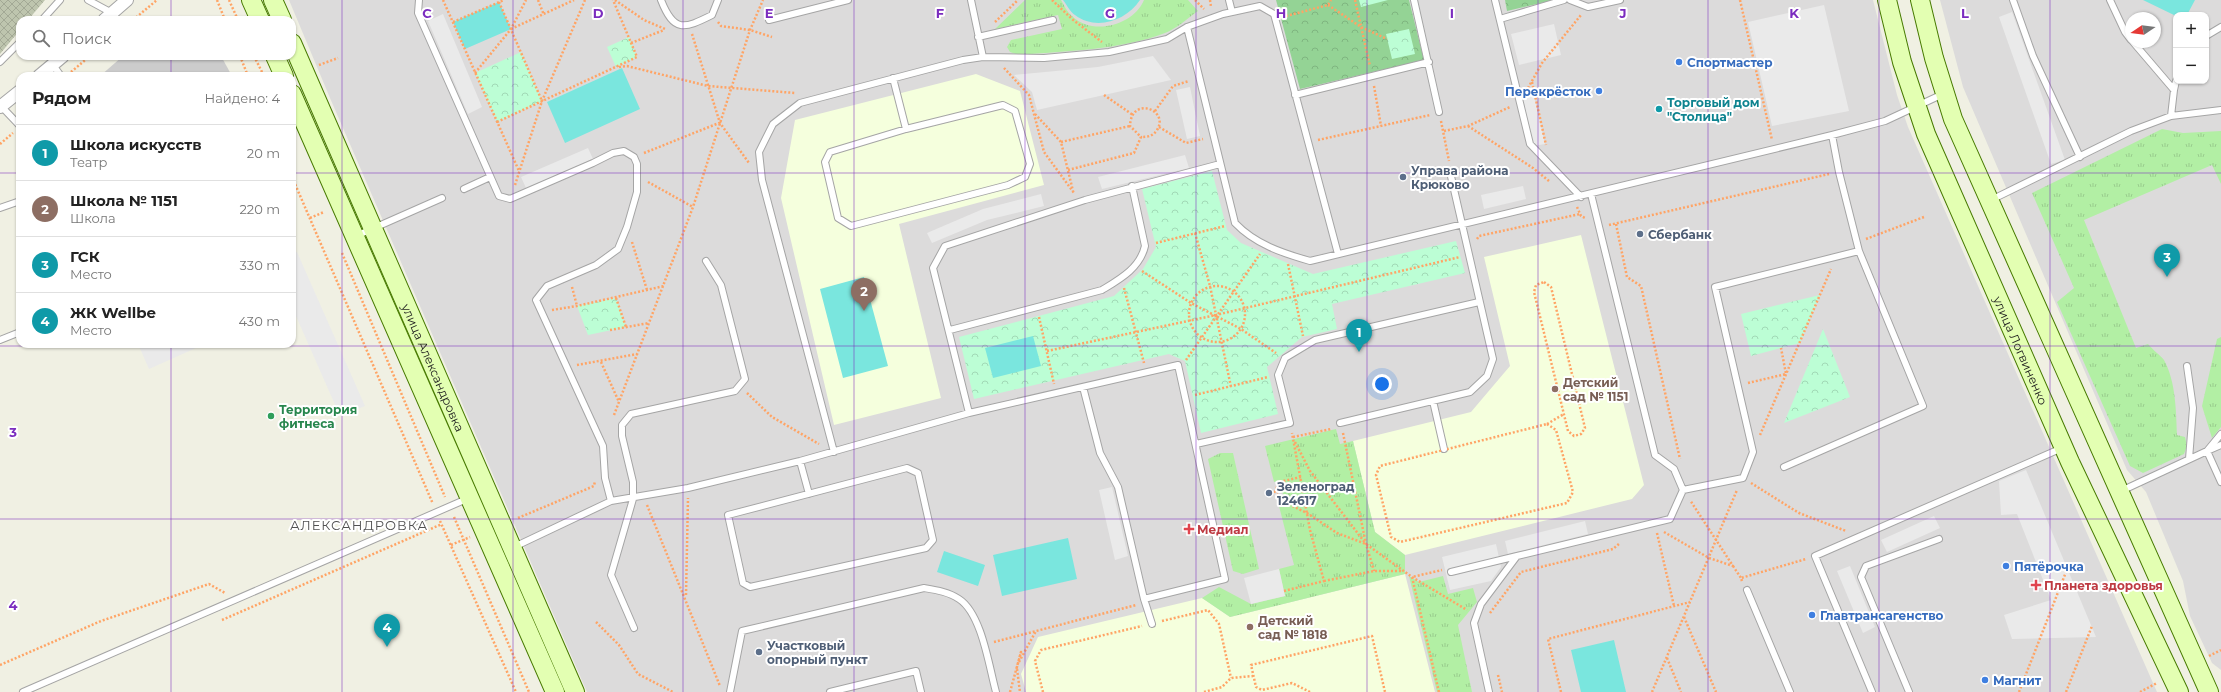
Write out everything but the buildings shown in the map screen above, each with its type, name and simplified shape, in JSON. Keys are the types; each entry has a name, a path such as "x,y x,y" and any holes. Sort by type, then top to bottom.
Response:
{"main road":[{"path":"251,0 258,16"},
{"path":"273,0 280,16"},
{"name":"улица Логвиненко","path":"1887,0 1902,62 1916,107 1956,203 2064,447 2176,689"},
{"path":"1920,0 1944,93 1953,119 1988,201 2209,692"},
{"name":"улица Александровка","path":"296,52 576,692"},
{"path":"277,60 282,72"},
{"name":"улица Александровка","path":"296,103 555,692"},
{"path":"2198,669 2212,681 2221,685"}],"street":[{"path":"109,16 127,0"},
{"path":"44,72 58,60"},
{"path":"1,106 16,94"}],"lane":[{"path":"46,16 60,0"},
{"path":"88,0 107,16"},
{"path":"419,0 418,13 499,196 510,199 593,164 613,153 624,151 634,157 638,176 637,192 627,227 618,249 596,265 569,278 547,286 536,300 603,446 605,478 611,502"},
{"path":"661,0 667,15 677,25 689,26 712,15 718,0"},
{"path":"769,20 848,0"},
{"path":"971,0 983,57"},
{"path":"1229,0 1232,12"},
{"path":"1414,0 1439,112"},
{"path":"1495,0 1530,144 1581,197"},
{"path":"1500,18 1564,0"},
{"path":"1570,0 1588,7 1620,0"},
{"path":"2013,0 2033,56 2080,157"},
{"path":"2110,0 2125,32"},
{"path":"834,452 762,180 759,152 773,124 800,103 963,60 983,57 1044,58 1116,51 1167,39 1187,27 1232,12 1260,6 1274,14 1276,19 1338,254"},
{"path":"978,37 1053,20"},
{"path":"1187,27 1235,223 1242,231 1267,246 1286,254 1310,261 1581,197 1885,121 1944,93"},
{"path":"2209,34 2221,27"},
{"path":"0,62 16,46"},
{"path":"2138,48 2174,90"},
{"path":"1295,95 1429,62"},
{"path":"52,65 58,72"},
{"path":"894,78 906,129"},
{"path":"2171,116 2175,84"},
{"path":"1003,105 1015,111 1030,164 1025,177 1008,185 851,226 838,218 825,162 830,152 906,129 1003,105"},
{"path":"1,106 16,122"},
{"path":"1988,201 2080,157 2131,130 2171,116 2221,110"},
{"path":"1784,468 1923,406 1859,251 1839,172 1832,135"},
{"path":"969,413 950,330 933,268 945,246 1085,200 1132,186 1220,164"},
{"path":"1341,425 1470,392 1488,376 1493,359 1468,256 1450,172"},
{"path":"464,188 490,177"},
{"path":"950,330 1102,290 1122,278 1135,266 1143,255 1146,246 1132,186"},
{"path":"1450,572 1670,519 1683,490 1674,469 1655,455 1591,194"},
{"path":"355,236 442,198"},
{"path":"0,208 16,202"},
{"path":"1683,490 1742,478 1753,452 1715,287 1859,251"},
{"path":"634,628 611,575 633,498 633,482 622,436 622,425 631,414 735,392 745,379 721,285 706,261"},
{"path":"1196,444 1290,423 1278,375 1285,358 1315,340 1479,302"},
{"path":"0,340 16,334"},
{"path":"512,548 611,502 688,488 800,461 969,413 1146,371 1178,365 1225,579 1144,598"},
{"path":"2186,366 2193,408 2189,459"},
{"path":"1083,387 1100,453 1118,487 1144,598 1152,624"},
{"path":"1433,401 1444,449"},
{"path":"2207,451 2221,434"},
{"path":"2119,492 2221,445"},
{"path":"1872,692 1815,556 2064,447"},
{"path":"2207,451 2221,482"},
{"path":"800,461 809,494"},
{"path":"907,468 918,473 932,540 926,548 750,587 743,583 728,515 809,494 907,468"},
{"path":"23,692 238,600 470,497"},
{"path":"1909,692 1861,577 1866,566 1939,539"},
{"path":"1489,692 1474,623 1481,604 1517,556"},
{"path":"730,692 742,631 924,588 950,594 960,600 973,614 984,645 996,692"},
{"path":"1748,590 1790,692"},
{"path":"830,692 916,671 922,692"}],"path":[{"path":"138,16 157,0"},
{"path":"217,0 223,16"},
{"path":"229,0 236,16"},
{"path":"443,0 520,172"},
{"path":"453,22 504,0"},
{"path":"475,73 511,29 526,0"},
{"path":"538,0 544,15"},
{"path":"511,29 574,0"},
{"path":"510,199 542,102 585,0"},
{"path":"497,122 637,57 614,0"},
{"path":"614,0 644,20 665,29"},
{"path":"614,417 693,207 750,30 763,0"},
{"path":"978,37 1018,0"},
{"path":"1052,0 1083,28 1116,51"},
{"path":"1276,19 1328,5 1331,0"},
{"path":"1355,0 1372,76 1380,126"},
{"path":"1740,0 1774,149"},
{"path":"499,2 542,102"},
{"path":"1328,5 1361,27 1387,39"},
{"path":"1444,131 1468,126 1520,102 1542,63 1588,7"},
{"path":"712,15 721,26 750,30 772,38"},
{"path":"631,43 677,25"},
{"path":"689,26 720,123 762,180"},
{"path":"994,58 1029,95 1044,152 1074,193 1085,200"},
{"path":"71,72 85,60"},
{"path":"242,60 246,72"},
{"path":"256,60 262,72"},
{"path":"616,67 627,66 708,86 731,89 798,93"},
{"path":"1155,111 1173,86 1200,79"},
{"path":"1532,81 1551,167"},
{"path":"1104,95 1133,115"},
{"path":"1141,108 1149,108 1155,111 1159,118 1159,127 1155,133 1148,137 1141,137 1130,126 1133,115 1141,108"},
{"path":"1033,112 1061,142 1074,193"},
{"path":"1308,143 1439,112 1444,131 1450,172"},
{"path":"634,157 720,123"},
{"path":"1061,142 1130,126"},
{"path":"1468,126 1533,168 1552,184"},
{"path":"1159,127 1186,143 1213,137"},
{"path":"0,144 16,130"},
{"path":"1068,170 1134,153 1141,137"},
{"path":"1600,228 1839,172"},
{"path":"638,176 693,207"},
{"path":"296,186 398,427 516,692"},
{"path":"310,218 324,212 327,218"},
{"path":"1047,351 1216,315 1468,256 1479,236 1580,214"},
{"path":"1859,251 1863,240 1924,217"},
{"path":"1146,246 1235,223"},
{"path":"1616,224 1627,277 1641,286 1681,465 1683,490 1717,539 1748,590"},
{"path":"627,227 647,290"},
{"path":"1195,233 1210,286 1232,387"},
{"path":"1179,370 1233,290 1267,246"},
{"path":"341,251 529,692"},
{"path":"1286,254 1306,346"},
{"path":"1753,452 1836,257"},
{"path":"1135,266 1191,303 1241,329 1285,358"},
{"path":"569,278 577,306"},
{"path":"1122,278 1146,371"},
{"path":"1544,282 1551,287 1553,295 1585,428 1581,434 1574,436 1568,431 1564,414 1534,292 1536,285 1544,282"},
{"path":"542,311 577,306 664,286"},
{"path":"1210,286 1225,287 1233,290 1242,301 1245,308 1245,316 1241,329 1231,339 1222,342 1212,342 1201,338 1196,333 1189,321 1191,303 1202,290 1210,286"},
{"path":"616,298 626,327"},
{"path":"1036,308 1056,392"},
{"path":"610,330 650,323"},
{"path":"1781,348 1786,374"},
{"path":"567,366 601,362 638,354"},
{"path":"601,362 619,402"},
{"path":"1738,385 1786,374"},
{"path":"1185,397 1278,375"},
{"path":"740,386 772,418 834,452"},
{"path":"1547,424 1556,430 1573,492 1567,503 1400,542 1391,537 1376,475 1380,466 1547,424 1564,414"},
{"path":"1290,423 1307,513 1324,581"},
{"path":"1293,437 1341,425 1366,544 1374,571"},
{"path":"1293,437 1310,471 1366,544"},
{"path":"1301,477 1279,482 1275,492 1284,502 1307,513 1337,533 1366,544 1403,571 1477,615"},
{"path":"1652,692 1742,478 1799,513 1860,536"},
{"path":"520,517 594,486 595,479"},
{"path":"686,597 688,488"},
{"path":"643,496 686,597 722,692"},
{"path":"222,620 442,524"},
{"path":"1646,525 1657,533 1674,606"},
{"path":"1650,534 1664,532 1709,558 1733,566"},
{"path":"1489,615 1521,572 1613,549 1622,541"},
{"path":"1741,578 1815,556"},
{"path":"1412,576 1445,569 1450,572"},
{"path":"1284,591 1374,571 1403,571"},
{"path":"2018,692 2066,572"},
{"path":"1412,576 1439,692"},
{"path":"0,665 100,621 209,584 238,600 247,610"},
{"path":"984,645 1134,607 1144,598"},
{"path":"1561,692 1548,639 1690,602"},
{"path":"1043,692 1035,661 1042,650 1208,610 1219,624 1231,678"},
{"path":"1684,617 1715,691 1710,692"},
{"path":"596,622 619,646 638,674 672,692"},
{"path":"2066,692 2092,626"},
{"path":"1010,692 1017,667 1036,631"},
{"path":"1310,692 1292,683 1262,690 1256,687 1251,665 1372,636 1385,692"},
{"path":"1667,658 1681,692"},
{"path":"1017,667 1020,692"},
{"path":"1497,671 1502,692"},
{"path":"1204,692 1222,687 1231,678 1253,676"}],"shaded area":[{"path":"0,0 45,0 31,16 16,16 16,35 0,54"},
{"path":"289,0 1873,0 1897,95 1908,127 2157,692 587,692"},
{"path":"1063,0 1140,0 1127,13 1119,18 1101,23 1083,20 1073,14"},
{"path":"1940,0 2221,0 2221,670 2212,663 2190,616 2183,581 2146,492 2127,470 1963,87"},
{"path":"2143,0 2195,0 2189,12 2173,12 2173,15"},
{"path":"499,2 511,29 465,49 453,22"},
{"path":"1824,5 1849,111 1772,126 1748,22"},
{"path":"2012,12 2065,160 2051,164 1999,17"},
{"path":"443,14 482,107 468,114 428,21"},
{"path":"1554,24 1561,55 1519,65 1511,34"},
{"path":"1153,56 1171,80 1037,110 1032,92 1014,75 1098,67"},
{"path":"118,60 223,60 230,72 105,72"},
{"path":"622,68 640,109 565,143 547,102"},
{"path":"976,74 1020,91 1044,185 899,224 941,398 834,425 781,198 795,120"},
{"path":"1190,87 1200,136 1187,139 1176,90"},
{"path":"1532,87 1545,144 1533,146 1520,92"},
{"path":"588,148 593,159 526,188 521,177"},
{"path":"1185,155 1189,168 1102,189 1098,177"},
{"path":"1523,186 1526,199 1484,209 1481,195"},
{"path":"1041,194 1044,206 987,220 932,243 927,233 983,209"},
{"name":"Детский сад № 1151","path":"1581,235 1644,485 1632,499 1405,555 1375,532 1353,441 1471,412 1510,366 1484,257"},
{"path":"296,252 365,406 340,416 296,316"},
{"path":"864,277 888,366 843,378 820,289"},
{"path":"1033,336 1041,366 993,378 985,348"},
{"path":"140,348 196,348 149,369"},
{"path":"2026,470 2096,637 2012,639 2004,615 2051,600 2017,514 2001,515 1999,481"},
{"path":"1112,487 1128,556 1115,560 1099,490"},
{"path":"1934,516 1940,528 1887,552 1881,540"},
{"path":"1585,521 1588,534 1508,554 1505,541"},
{"path":"1068,538 1077,579 1002,596 993,555"},
{"path":"1496,544 1501,567 1491,581 1450,590 1442,557"},
{"path":"944,551 985,565 978,586 937,572"},
{"path":"1850,566 1875,627 1863,633 1837,571"},
{"path":"1279,569 1285,596 1251,604 1244,578"},
{"name":"Детский сад № 1818","path":"1405,574 1435,692 1026,692 1021,674 1038,637 1202,598 1230,617"},
{"path":"1614,640 1626,692 1581,692 1571,650"}],"green space":[{"path":"1025,0 1061,0 1070,14 1080,22 1090,26 1101,27 1122,22 1139,9 1144,0 1188,0 1198,11 1173,29 1148,39 1093,49 1019,55 1010,52 1007,47 1011,40 1062,29 1058,15 995,29"},
{"path":"1276,0 1409,0 1424,60 1300,89"},
{"path":"1359,0 1388,0 1361,7"},
{"path":"1505,0 1554,0 1507,11"},
{"path":"1409,29 1415,54 1392,59 1386,34"},
{"path":"629,37 637,57 616,67 607,47"},
{"path":"521,52 542,101 497,122 475,73"},
{"path":"2162,129 2183,133 2221,131 2221,184 2212,165 2084,220 2136,348 2148,344 2164,360 2173,387 2176,407 2177,435 2185,437 2187,446 2184,454 2143,473 2130,466 2057,302 2074,288 2032,193"},
{"path":"1212,171 1227,230 1241,243 1313,274 1456,241 1465,273 1332,304 1337,329 1302,337 1267,367 1278,414 1201,433 1185,361 1169,354 974,399 959,337 1114,296 1143,269 1156,247 1142,189"},
{"path":"1820,295 1800,343 1751,356 1741,314"},
{"path":"616,298 626,327 588,335 577,306"},
{"path":"1823,329 1850,397 1784,423"},
{"path":"2221,337 2221,427 2212,438 2202,406 2217,339"},
{"path":"1336,429 1340,444 1353,441 1375,532 1405,555 1405,574 1230,617 1202,598 1219,587 1251,604 1285,596 1279,569 1294,565 1279,506 1285,504 1280,481 1274,482 1265,446"},
{"path":"1220,453 1233,453 1259,569 1243,574 1233,571 1208,459"},
{"path":"1409,576 1419,582 1443,576 1448,594 1473,588 1477,602 1458,625 1472,692 1437,692"}],"place":[{"name":"Спортмастер","path":"1679,62"},
{"name":"Перекрёсток","path":"1599,91"},
{"name":"Торговый дом \"Столица\"","path":"1659,109"},
{"name":"Управа района Крюково","path":"1403,177"},
{"name":"Сбербанк","path":"1640,234"},
{"name":"ГСК","path":"2167,277"},
{"name":"Школа № 1151","path":"864,311"},
{"name":"Школа искусств","path":"1359,352"},
{"name":"Детский сад № 1151","path":"1555,389"},
{"name":"Территория фитнеса","path":"271,416"},
{"name":"Зеленоград 124617","path":"1269,493"},
{"name":"Медиал","path":"1189,529"},
{"name":"Пятёрочка","path":"2006,566"},
{"name":"Планета здоровья","path":"2036,585"},
{"name":"Главтрансагенство","path":"1812,615"},
{"name":"Детский сад № 1818","path":"1250,627"},
{"name":"ЖК Wellbe","path":"387,647"},
{"name":"Участковый опорный пункт","path":"759,652"},
{"name":"Магнит","path":"1985,680"}],"district":[{"name":"АЛЕКСАНДРОВКА","path":"359,525"}]}
